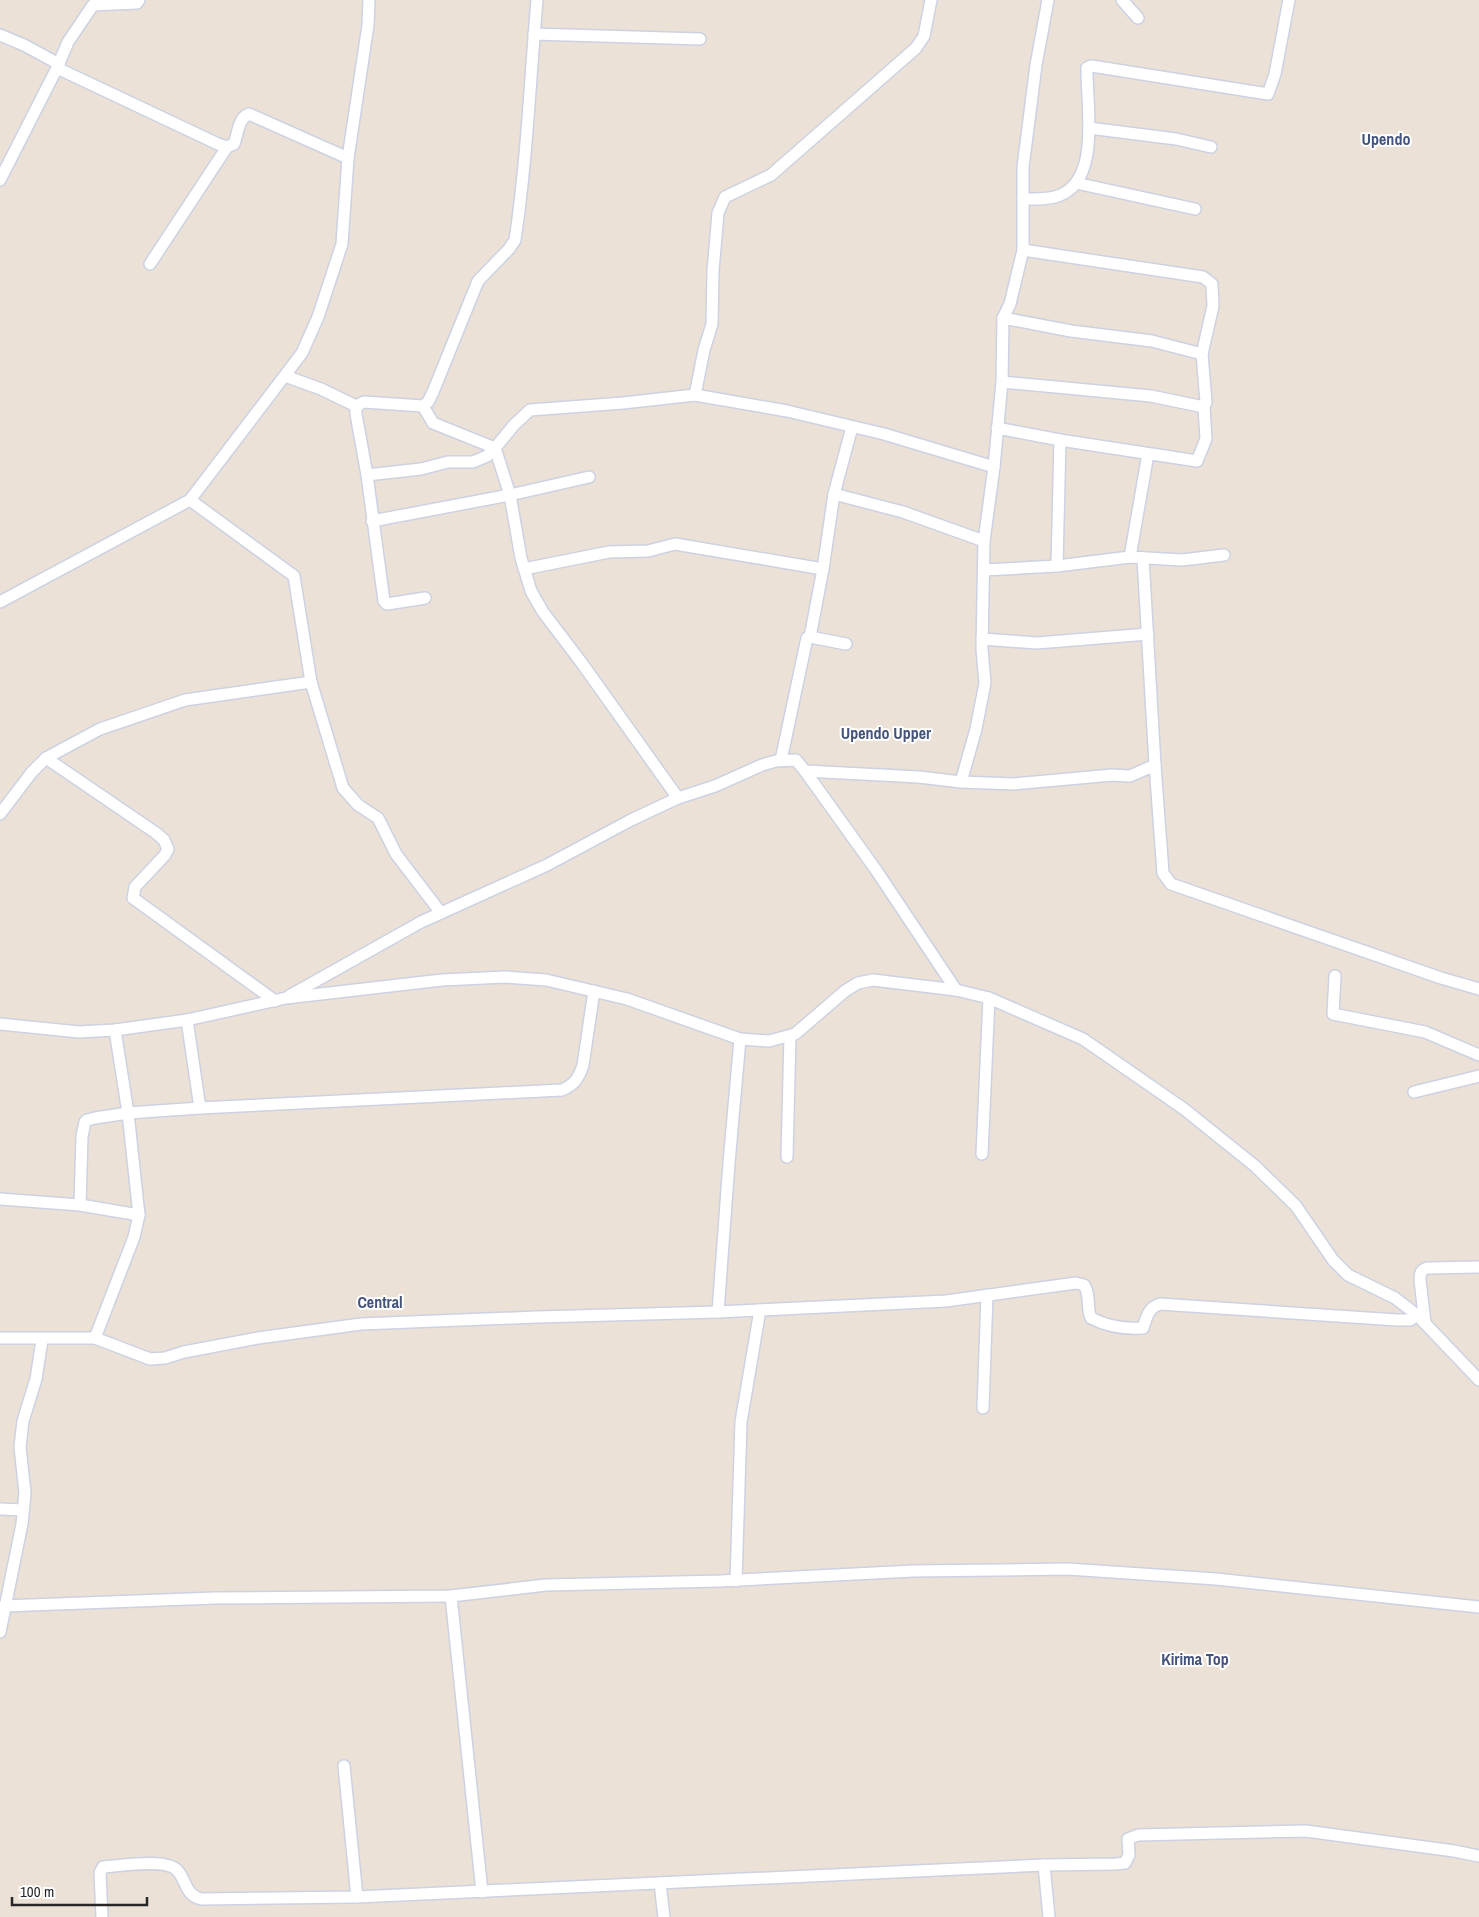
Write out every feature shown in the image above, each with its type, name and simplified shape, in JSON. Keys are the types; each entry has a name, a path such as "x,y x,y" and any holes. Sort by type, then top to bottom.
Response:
{"street":[{"path":"0,180 58,66 68,42 93,5 137,3 139,0"},
{"path":"0,602 190,500 302,353 318,317 342,244 348,158 368,25 369,0"},
{"path":"356,406 364,402 422,406 428,402 478,281 509,249 515,240 525,159 537,0"},
{"path":"695,395 704,350 712,324 712,271 718,213 722,203 726,197 771,175 916,48 924,36 931,0"},
{"path":"961,782 976,729 985,683 982,639 984,541 994,467 1002,382 1003,318 1010,304 1023,250 1024,158 1036,65 1048,0"},
{"path":"1122,0 1138,18"},
{"path":"1023,199 1060,196 1076,184 1088,156 1087,68 1092,66 1268,94 1275,74 1289,0"},
{"path":"534,34 700,38"},
{"path":"0,35 24,44 58,66 218,144 227,146 234,144 241,121 244,116 249,114 348,158"},
{"path":"1089,128 1176,139 1211,147"},
{"path":"150,264 227,146"},
{"path":"1076,184 1195,209"},
{"path":"997,428 1060,440 1197,461 1206,439 1204,408 1206,402 1202,354 1213,306 1212,284 1204,278 1023,250"},
{"path":"1003,318 1071,331 1152,341 1202,354"},
{"path":"285,376 356,406"},
{"path":"1002,382 1151,396 1204,408"},
{"path":"367,475 421,469 448,462 473,462 487,456 530,410 624,403 695,395 787,411 852,426 994,467"},
{"path":"356,406 384,601 387,604 393,604 425,598"},
{"path":"422,406 433,423 495,448"},
{"path":"782,760 807,638 810,637 834,494 852,426"},
{"path":"1057,566 1060,440"},
{"path":"495,448 510,495 530,591 543,612 582,662 678,798"},
{"path":"1130,557 1148,454"},
{"path":"372,521 510,495 589,477"},
{"path":"834,494 904,512 984,541"},
{"path":"190,500 273,562 293,574 311,682 343,788 358,805 378,818 396,854 441,913"},
{"path":"524,569 609,552 648,552 676,544 823,568"},
{"path":"984,570 1057,566 1130,557 1182,560 1224,555"},
{"path":"1143,558 1163,873 1171,884 1441,978 1479,989"},
{"path":"982,639 1037,643 1148,634"},
{"path":"810,637 846,644"},
{"path":"0,814 32,772 46,758 100,729 185,700 311,682"},
{"path":"46,758 156,833 167,844 168,849 165,855 135,887 133,898 280,1000"},
{"path":"280,1000 421,922 547,865 631,820 678,798 715,786 762,765 782,760 796,760 805,771 876,870 956,990"},
{"path":"805,771 1014,784 1112,775 1130,776 1155,765"},
{"path":"1335,976 1334,1014 1425,1032 1479,1055"},
{"path":"0,1024 79,1032 115,1030 187,1020 280,1000 442,980 505,977 546,980 627,999 740,1038 769,1041 795,1034 845,991 858,983 873,980 956,990 989,998 1083,1039 1184,1109 1255,1166 1296,1206 1333,1260 1348,1275 1395,1298 1421,1319 1479,1380"},
{"path":"80,1205 82,1136 85,1122 95,1118 128,1113 200,1108 562,1090 572,1086 580,1074 594,991"},
{"path":"982,1154 989,998"},
{"path":"187,1020 200,1108"},
{"path":"95,1338 134,1237 139,1216 128,1113 115,1030"},
{"path":"787,1157 790,1036"},
{"path":"718,1312 740,1038"},
{"path":"1414,1092 1479,1076"},
{"path":"0,1199 80,1205 139,1216"},
{"path":"1421,1319 1420,1274 1423,1270 1427,1268 1479,1267"},
{"path":"0,1338 42,1340 95,1338 150,1359 157,1359 258,1338 360,1324 718,1312 946,1301 1076,1284 1084,1285 1088,1290 1088,1313 1091,1318 1100,1323 1133,1328 1143,1328 1148,1312 1160,1304 1397,1320 1421,1319"},
{"path":"983,1408 987,1295"},
{"path":"736,1580 741,1422 760,1310"},
{"path":"0,1632 22,1524 25,1493 20,1447 23,1421 36,1379 42,1340"},
{"path":"0,1509 23,1510"},
{"path":"4,1606 215,1598 451,1596 546,1585 736,1580 913,1571 1068,1569 1216,1579 1479,1607"},
{"path":"451,1596 482,1892"},
{"path":"344,1766 357,1897"},
{"path":"102,1917 100,1873 103,1867 133,1865 165,1864 176,1868 189,1892 194,1897 201,1899 357,1897 1044,1865 1116,1864 1126,1862 1129,1855 1128,1839 1138,1835 1306,1831 1479,1856"},
{"path":"1044,1865 1048,1917"},
{"path":"660,1883 664,1917"}],"district":[{"name":"Upendo","path":"1386,139"},
{"name":"Upendo Upper","path":"886,733"},
{"name":"Central","path":"380,1302"},
{"name":"Kirima Top","path":"1195,1659"}]}
